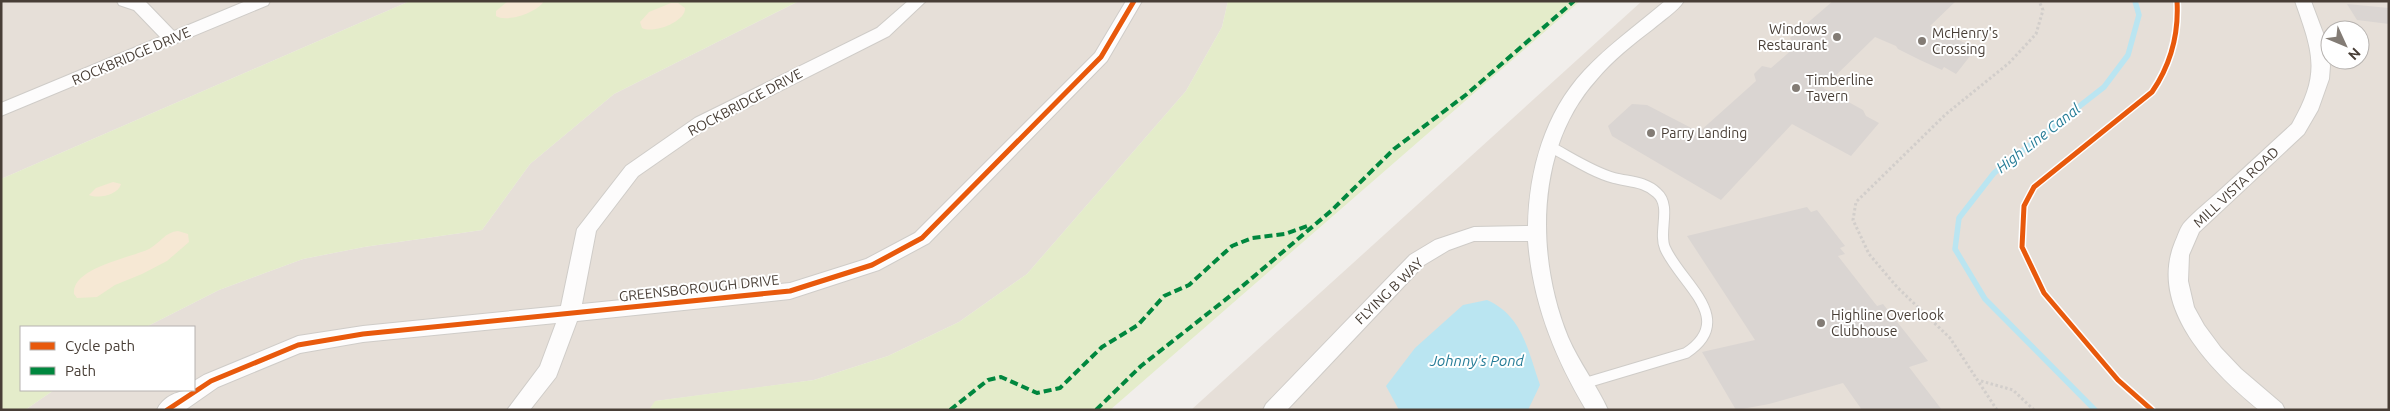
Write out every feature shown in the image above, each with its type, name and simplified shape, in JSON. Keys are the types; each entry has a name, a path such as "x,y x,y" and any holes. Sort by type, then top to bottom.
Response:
{"street":[{"path":"125,1 140,6 171,39"},
{"name":"ROCKBRIDGE DRIVE","path":"1,110 262,1"},
{"name":"ROCKBRIDGE DRIVE","path":"517,410 549,371 570,312 588,229 632,171 701,123 883,32 918,1"},
{"name":"GREENSBOROUGH DRIVE","path":"167,410 211,381 298,346 363,334 790,290 872,265 922,238 1101,57 1134,1"},
{"path":"1598,410 1582,384 1554,326 1542,282 1536,233 1541,175 1549,146 1564,113 1580,87 1600,65 1676,1"},
{"name":"MILL VISTA ROAD","path":"2276,410 2248,389 2220,361 2202,338 2185,310 2178,287 2177,262 2184,240 2191,228 2298,129 2310,110 2320,87 2323,62 2303,1"},
{"name":"FLYING B WAY","path":"1273,410 1393,282 1417,260 1442,245 1474,234 1536,233"}],"lane":[{"path":"1549,146 1614,178 1639,182 1658,193 1663,203 1664,247 1706,308 1708,320 1702,341 1696,348 1683,355 1664,363 1636,367 1582,384"}],"path":[{"path":"1997,410 1980,381 1950,338 1897,287 1870,254 1853,220 1856,202 1946,114 2009,63 2036,34 2043,10 2039,1"},
{"path":"1980,381 2013,390 2034,410"}],"shaded area":[{"path":"1,1 410,1 1,179"},
{"path":"799,1 1228,1 1222,27 1186,91 1027,274 959,322 888,356 814,380 656,401 649,410 25,410 53,391 195,391 195,326 148,326 219,290 303,259 364,247 482,230 530,164 614,94"},
{"path":"1642,1 2389,1 2389,410 1191,410"}],"green space":[{"path":"410,1 799,1 614,94 530,164 482,230 364,247 303,259 219,290 148,326 20,326 20,391 53,391 25,410 1,410 1,179"},
{"path":"1228,1 1580,1 1110,410 649,410 655,401 814,380 888,356 959,322 1027,274 1186,91 1222,27"}],"sand":[{"path":"508,1 544,1 536,9 522,15 507,18 496,16 496,11"},
{"path":"671,3 678,3 685,8 680,18 661,28 642,28 640,22 649,12"},
{"path":"113,182 121,184 116,191 103,196 89,195 96,188"},
{"path":"178,231 188,234 189,242 167,261 115,285 97,297 77,298 74,294 76,285 82,277 91,271 149,249 166,236"}],"water":[{"name":"Johnny's Pond","path":"1487,300 1509,315 1527,347 1540,385 1528,410 1399,410 1386,386 1415,348 1463,305"}],"building":[{"name":"Parry Landing","path":"1833,1 1956,1 1930,26 1967,44 1967,48 1974,51 1956,74 1944,67 1942,70 1920,60 1898,49 1896,46 1875,37 1823,88 1863,110 1866,116 1879,123 1851,156 1792,124 1721,200 1612,136 1608,126 1632,104 1647,105 1699,132 1756,81 1754,74 1762,66 1771,68 1795,47 1790,38"},
{"path":"2347,4 2389,8 2389,24 2370,22 2370,20 2357,20"},
{"name":"Highline Overlook Clubhouse","path":"1807,207 1811,212 1817,210 1845,246 1840,248 1845,254 1838,256 1877,306 1883,304 1928,361 1909,367 1942,410 1862,410 1843,383 1769,404 1736,410 1702,352 1755,340 1687,236"}],"waterway":[{"name":"High Line Canal","path":"2095,410 1985,299 1955,249 1959,218 1994,173 2104,87 2128,55 2139,15 2135,1"}],"marked path":[{"path":"1096,410 1141,366 1239,289 1331,211 1394,149 1467,94 1574,1"},
{"path":"950,410 988,380 1001,377 1037,393 1060,388 1102,347 1138,325 1164,296 1189,285 1232,246 1252,238 1285,234 1307,226"}],"cycle path":[{"path":"167,410 211,381 298,345 363,334 790,291 872,265 922,238 1101,57 1134,1"},
{"path":"2152,410 2118,380 2044,293 2022,247 2024,206 2034,187 2152,92 2159,82 2173,49 2176,37 2177,1"}],"place":[{"name":"Windows Restaurant","path":"1837,37"},
{"name":"McHenry's Crossing","path":"1922,41"},
{"name":"Timberline Tavern","path":"1796,88"},
{"name":"Parry Landing","path":"1651,133"},
{"name":"Highline Overlook Clubhouse","path":"1821,323"}]}
